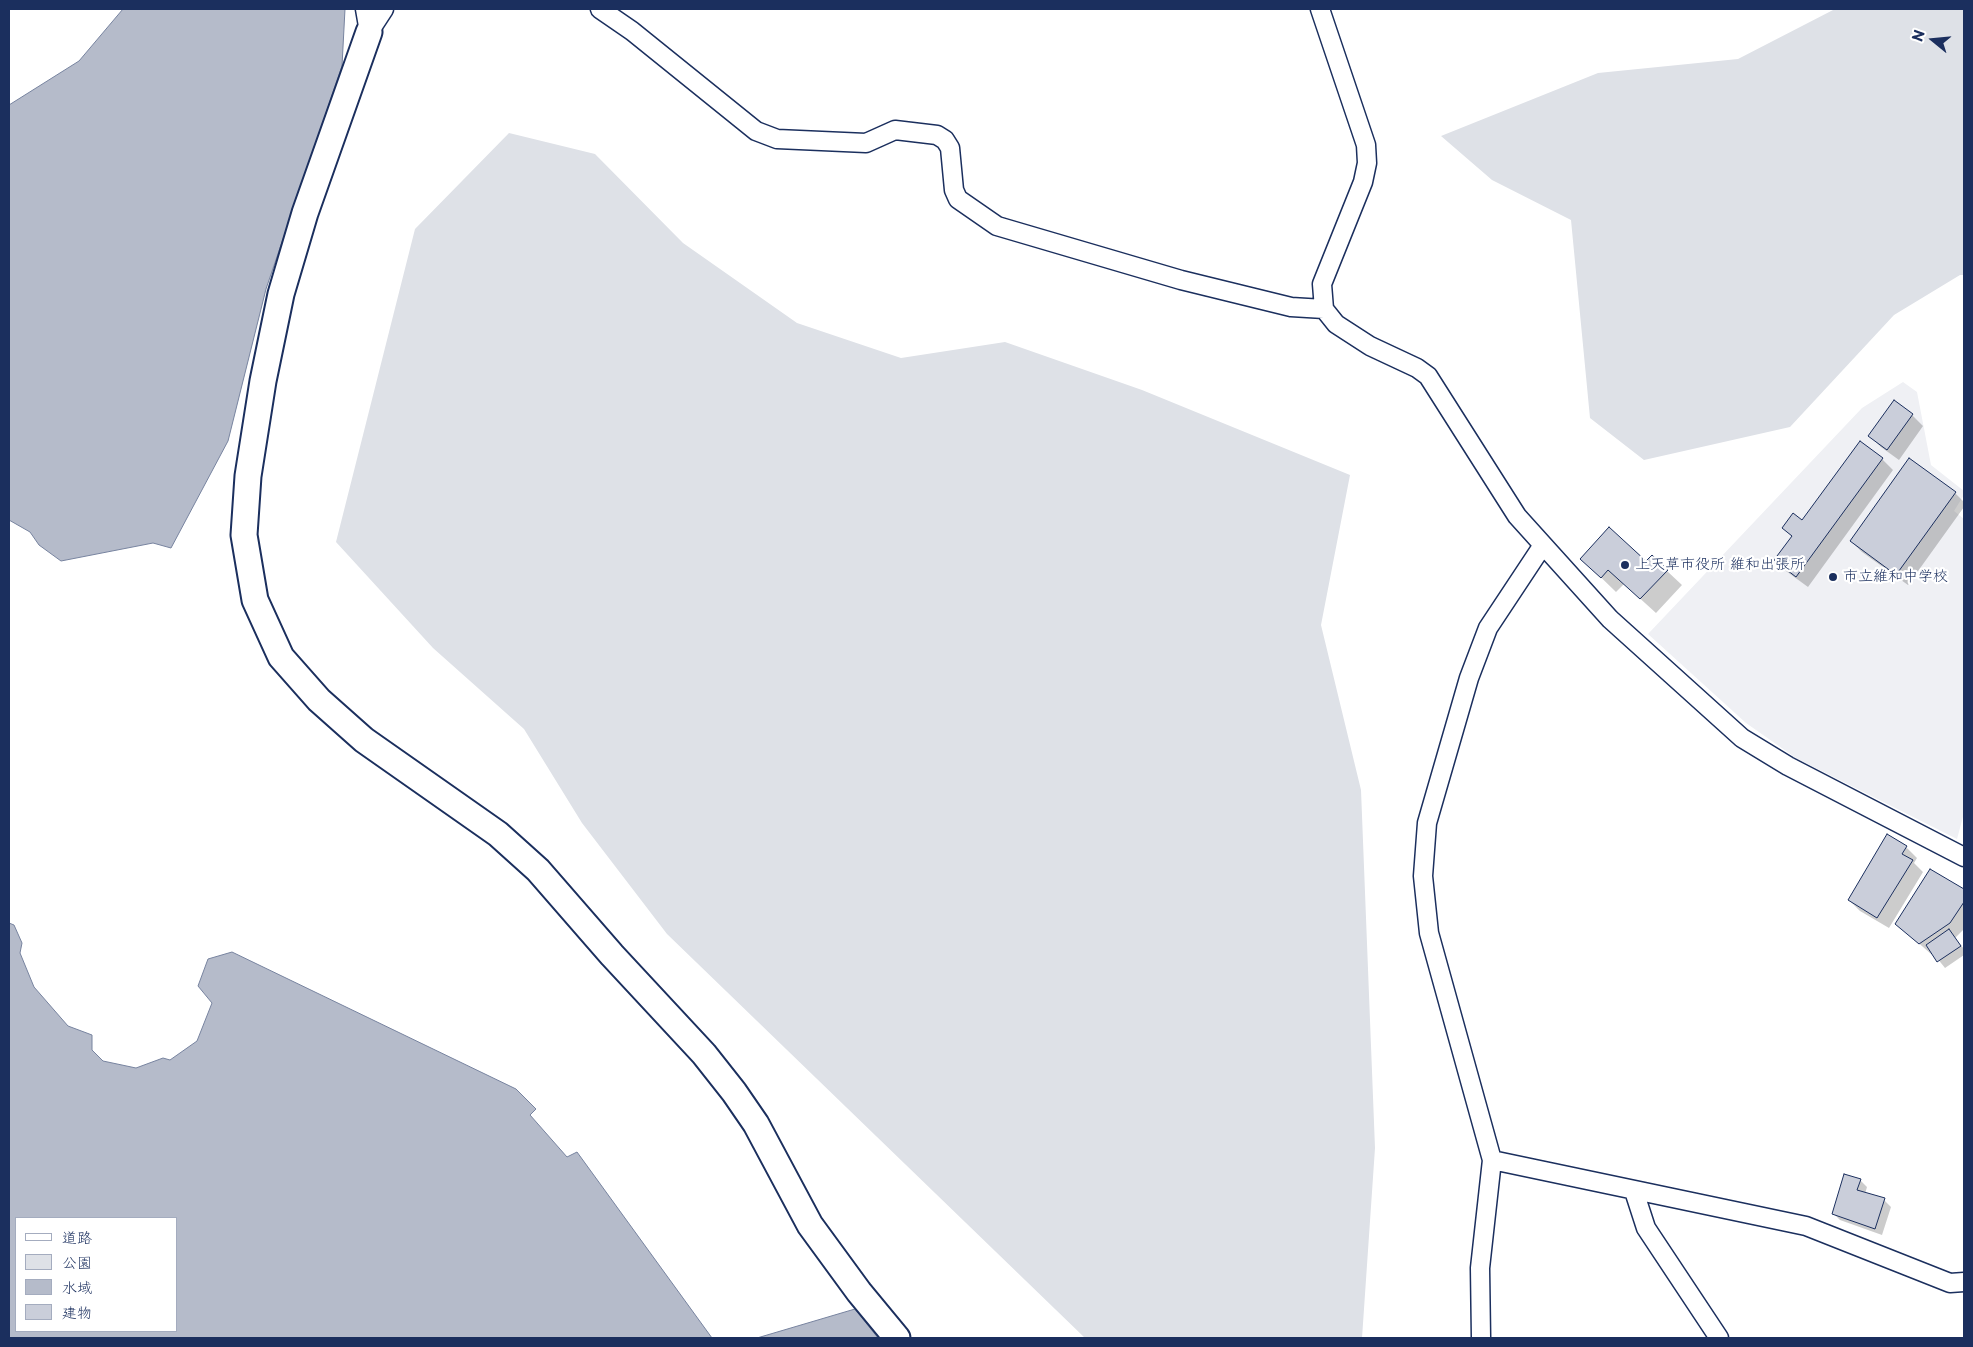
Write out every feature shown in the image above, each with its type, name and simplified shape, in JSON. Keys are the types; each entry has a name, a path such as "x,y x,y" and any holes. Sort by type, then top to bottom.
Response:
{"street":[{"path":"384,9 367,21 281,294 263,381 248,476 244,535 255,600 281,657 319,700 364,740 498,834 538,870 612,955 704,1054 756,1124 810,1225 897,1338"},
{"path":"600,9 632,31 756,131 777,139 866,143 895,130 937,135 945,140 950,148 954,190 958,198 997,226 1181,280 1291,307 1324,309"},
{"path":"1320,9 1366,145 1367,163 1363,182 1322,284 1324,309 1336,324 1370,346 1417,368 1428,376 1518,516 1543,545 1610,619 1742,738 1788,766 1964,857"},
{"path":"1481,1338 1480,1268 1492,1160 1429,933 1423,876 1427,823 1469,678 1488,628 1543,545"},
{"path":"1492,1160 1806,1226 1950,1283 1964,1282"},
{"path":"1634,1191 1646,1228 1719,1338"}],"shaded area":[{"name":"市立維和中学校","path":"1903,382 1917,392 1931,465 1964,491 1964,495 1954,511 1964,519 1964,813 1957,839 1796,758 1746,723 1648,634 1862,408"}],"green space":[{"path":"1835,9 1964,9 1964,275 1960,275 1894,315 1790,427 1644,460 1590,418 1571,220 1492,180 1441,136 1598,73 1738,59"},
{"path":"509,133 595,154 683,243 797,323 901,358 1005,342 1142,390 1350,475 1321,625 1361,790 1375,1148 1362,1338 1085,1338 667,934 582,823 524,729 433,648 336,542 415,229"}],"water":[{"path":"123,9 345,9 342,66 266,289 228,441 171,548 153,543 61,561 39,545 30,532 9,520 9,105 79,61"},
{"path":"9,923 14,925 22,943 20,953 34,987 68,1026 92,1035 92,1050 103,1061 136,1068 163,1058 170,1060 197,1041 212,1003 198,986 208,959 232,952 516,1089 536,1109 530,1115 567,1157 577,1152 712,1338 9,1338"},
{"path":"855,1309 878,1338 757,1338"}],"building":[{"path":"1894,400 1913,414 1887,450 1868,436"},
{"path":"1860,441 1883,458 1796,577 1774,560 1792,536 1782,528 1793,513 1802,520"},
{"path":"1909,458 1956,492 1896,575 1850,541"},
{"name":"上天草市役所 維和出張所","path":"1609,527 1646,561 1652,555 1668,570 1640,599 1608,570 1601,578 1580,559"},
{"path":"1887,834 1907,846 1902,854 1913,860 1877,918 1848,900"},
{"path":"1930,869 1964,889 1964,902 1950,923 1919,944 1895,924"},
{"path":"1949,929 1961,946 1937,962 1926,945"},
{"path":"1844,1174 1861,1179 1857,1190 1885,1198 1875,1229 1832,1214"}],"place":[{"name":"上天草市役所 維和出張所","path":"1625,565"},
{"name":"市立維和中学校","path":"1833,577"}]}
